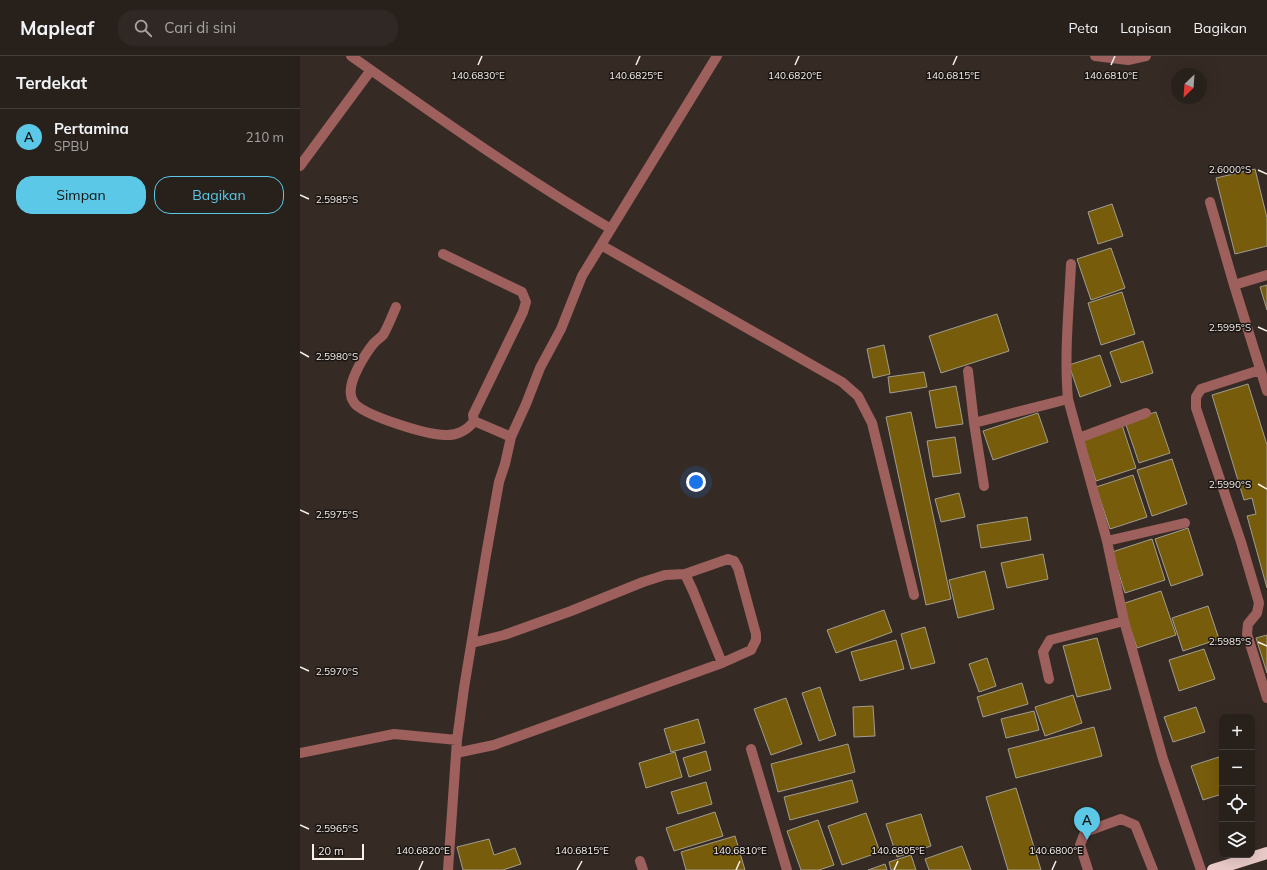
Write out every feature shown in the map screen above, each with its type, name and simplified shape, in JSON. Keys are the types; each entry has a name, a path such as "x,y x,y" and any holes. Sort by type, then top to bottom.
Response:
{"highway":[{"path":"1213,870 1228,868 1267,853"}],"street":[{"path":"351,56 561,200 611,229"},
{"path":"448,870 457,740 464,688 498,489 512,437 540,368 561,328 582,276 605,248 611,229 717,56"},
{"path":"1095,56 1128,58 1146,56"},
{"path":"300,166 371,70"},
{"path":"1210,202 1267,391"},
{"path":"605,248 842,382 858,396 872,423 914,595"},
{"path":"396,307 383,334 366,355 351,384 350,396 355,404 365,411 398,424 430,433 446,436 469,428 474,421 474,410 523,312 526,302 522,292 443,254"},
{"path":"1071,264 1066,343 1068,399 1107,541 1124,621 1163,759 1201,870"},
{"path":"1234,285 1267,275"},
{"path":"1260,370 1201,389 1196,397 1196,408 1241,542 1259,603 1257,614 1248,624 1247,634 1267,698"},
{"path":"968,371 974,423 984,486"},
{"path":"974,423 1068,399"},
{"path":"1079,438 1146,413"},
{"path":"474,421 512,437"},
{"path":"1107,541 1185,523"},
{"path":"456,754 494,745 722,663 751,650 756,640 756,634 738,568 734,561 728,559 685,574 665,575 643,582 572,611 504,635 472,643"},
{"path":"685,574 694,591 722,663"},
{"path":"1049,679 1043,652 1050,640 1124,621"},
{"path":"300,753 394,734 457,740"},
{"path":"751,749 787,870"},
{"path":"1088,870 1080,845 1085,832 1121,819 1136,825 1153,870"}],"building":[{"path":"1255,169 1267,218 1267,246 1235,254 1216,178"},
{"path":"1112,204 1123,236 1098,244 1088,212"},
{"path":"1111,248 1125,288 1091,300 1077,259"},
{"path":"1267,285 1267,310 1260,287"},
{"path":"1122,292 1135,334 1101,345 1088,303"},
{"path":"997,314 1009,351 941,373 929,336"},
{"path":"1143,341 1153,373 1121,383 1110,352"},
{"path":"884,345 890,374 873,378 867,349"},
{"path":"1100,355 1111,386 1080,397 1069,365"},
{"path":"924,372 927,387 890,393 888,377"},
{"path":"1248,384 1267,445 1267,588 1247,516 1256,514 1252,498 1244,500 1212,395"},
{"path":"956,386 963,424 936,428 929,391"},
{"path":"911,412 951,599 926,605 886,417"},
{"path":"1156,412 1170,453 1139,463 1125,422"},
{"path":"1038,413 1048,442 993,460 983,431"},
{"path":"1122,425 1136,468 1096,481 1082,438"},
{"path":"955,437 961,473 933,477 927,441"},
{"path":"1172,459 1187,504 1152,516 1137,470"},
{"path":"1133,475 1147,517 1110,529 1096,487"},
{"path":"959,493 965,517 941,522 935,499"},
{"path":"1027,517 1031,540 981,548 977,525"},
{"path":"1188,528 1203,575 1171,586 1155,539"},
{"path":"1152,539 1165,580 1125,593 1112,552"},
{"path":"1043,554 1048,579 1007,588 1001,563"},
{"path":"985,571 994,609 958,618 949,580"},
{"path":"1161,591 1176,635 1137,648 1122,604"},
{"path":"1208,606 1219,639 1183,651 1172,618"},
{"path":"884,610 892,632 836,653 827,630"},
{"path":"925,627 935,663 911,669 901,634"},
{"path":"1267,635 1267,673 1256,638"},
{"path":"1097,638 1111,689 1077,697 1063,646"},
{"path":"896,640 904,669 860,681 851,652"},
{"path":"1204,649 1215,679 1179,691 1169,660"},
{"path":"987,658 996,686 979,692 969,664"},
{"path":"1022,683 1028,704 983,717 977,697"},
{"path":"820,687 836,735 819,741 802,693"},
{"path":"1073,695 1082,723 1045,736 1035,707"},
{"path":"786,698 802,744 771,755 754,709"},
{"path":"873,706 875,736 854,737 853,707"},
{"path":"1196,707 1205,732 1173,742 1164,717"},
{"path":"1034,711 1039,730 1006,738 1001,719"},
{"path":"698,719 705,743 671,752 664,729"},
{"path":"1094,727 1102,756 1016,778 1008,749"},
{"path":"848,744 855,772 778,792 771,764"},
{"path":"706,751 711,770 689,777 683,758"},
{"path":"675,752 682,777 646,788 639,763"},
{"path":"1219,757 1219,795 1203,800 1191,766"},
{"path":"852,780 858,802 790,820 784,797"},
{"path":"706,782 712,804 678,814 671,792"},
{"path":"1016,788 1041,870 1008,870 986,797"},
{"path":"715,812 723,836 674,851 666,828"},
{"path":"866,813 880,852 842,865 828,826"},
{"path":"921,814 931,846 897,857 886,824"},
{"path":"818,820 834,865 819,870 801,870 787,831"},
{"path":"735,836 745,870 686,870 681,852"},
{"path":"489,839 494,855 515,848 521,864 503,870 463,870 457,847"},
{"path":"962,846 971,870 929,870 925,859"},
{"path":"911,855 916,870 891,870 889,862"},
{"path":"885,864 887,870 868,870"}],"place":[{"name":"Pertamina","path":"1087,840"}]}
